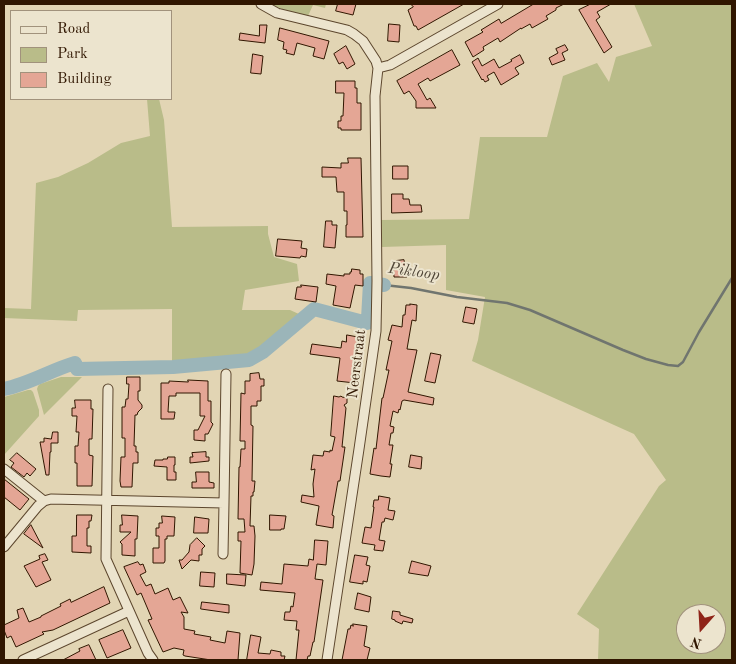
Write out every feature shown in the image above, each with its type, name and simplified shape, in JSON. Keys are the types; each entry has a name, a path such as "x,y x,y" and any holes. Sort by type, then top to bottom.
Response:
{"street":[{"path":"261,4 277,14 347,30 363,42 376,61 378,68 390,65 498,4"},
{"name":"Neerstraat","path":"327,660 374,341 377,284 375,96 378,68"},
{"path":"223,554 226,374"},
{"path":"108,390 106,558 148,653 153,660"},
{"path":"4,470 44,501"},
{"path":"4,547 38,506 44,501 51,499 224,503"},
{"path":"24,660 129,611"}],"green space":[{"path":"268,4 326,4 325,8 313,5 308,16"},
{"path":"634,4 732,4 732,660 598,660 599,629 577,614 659,486 666,480 634,434 472,361 478,340 485,297 446,290 446,245 382,247 381,220 469,219 480,137 547,137 563,76 597,63 609,82 616,57 652,46"},
{"path":"147,100 159,100 164,120 172,227 268,226 268,234 274,257 297,264 299,281 245,290 242,310 290,310 310,319 249,360 172,366 172,309 78,310 77,321 4,318 4,308 31,309 36,183 58,177 88,163 121,143 150,136"},
{"path":"61,377 82,377 44,415 37,389 38,386"},
{"path":"28,390 33,392 39,416 4,455 4,397"}],"building":[{"path":"338,4 356,4 353,15 336,11"},
{"path":"411,4 464,4 418,30 414,26 408,10 413,7"},
{"path":"534,4 564,4 546,16 548,19 532,28 530,24 521,28 500,42 498,38 483,47 484,50 473,57 465,42 483,32 481,30 499,19 501,23"},
{"path":"591,4 611,4 597,12 600,17 596,20 612,47 604,53 579,10"},
{"path":"389,24 400,25 399,42 388,41"},
{"path":"260,25 267,25 265,43 239,40 240,33 259,36"},
{"path":"280,28 329,41 324,59 313,56 315,48 297,43 294,55 286,53 287,50 283,49 284,42 278,40"},
{"path":"565,45 568,50 562,53 565,60 552,65 549,58 558,53 556,49"},
{"path":"346,46 355,64 347,69 343,62 339,64 334,54"},
{"path":"452,50 460,65 430,81 428,78 418,84 427,100 430,98 436,108 416,108 416,101 409,91 404,94 397,81"},
{"path":"253,54 263,56 261,74 251,73"},
{"path":"520,55 524,63 515,68 519,74 501,85 494,72 487,76 489,80 485,82 482,80 472,62 478,58 482,66 494,59 499,68"},
{"path":"336,81 355,81 357,103 361,103 361,130 341,130 341,128 338,128 338,121 341,121 341,116 343,116 344,93 336,93"},
{"path":"348,158 361,158 363,237 346,237 347,211 344,211 344,192 337,192 336,177 322,177 322,167 341,168 341,163 348,163"},
{"path":"393,166 408,166 408,179 393,179"},
{"path":"392,194 403,194 403,199 409,199 410,205 421,205 422,212 392,213"},
{"path":"326,221 332,221 332,225 337,225 335,248 324,247"},
{"path":"278,239 302,241 301,248 307,249 306,257 276,256"},
{"path":"404,260 407,277 394,277 393,263"},
{"path":"352,269 360,270 360,274 363,274 363,286 355,285 350,308 333,305 336,286 326,284 327,274 344,276 344,274 350,274"},
{"path":"301,285 318,287 316,302 295,299 297,287 301,287"},
{"path":"406,305 417,305 416,321 412,320 407,349 417,350 408,392 434,398 433,405 402,401 398,413 393,411 390,426 394,427 389,445 393,445 390,477 370,474 374,448 376,449 382,398 389,370 386,370 392,341 388,340 392,325 402,327"},
{"path":"466,307 477,309 474,324 463,322"},
{"path":"347,335 358,337 356,350 359,351 355,383 337,381 340,358 310,354 312,344 341,348 342,341 346,342"},
{"path":"431,353 441,355 435,383 425,381"},
{"path":"259,373 260,379 264,379 264,386 261,386 261,401 257,401 257,406 251,406 251,425 253,426 252,481 255,481 253,496 251,496 250,526 254,526 255,536 252,575 240,573 241,541 238,541 238,532 245,532 244,519 238,519 239,467 241,449 245,449 245,441 240,441 241,393 245,394 245,381 250,381 250,374"},
{"path":"127,377 140,377 138,400 142,408 135,415 134,446 136,446 136,452 138,452 138,463 133,463 132,487 121,487 121,457 125,457 125,438 122,438 122,407 125,407 126,399 128,399 129,384 127,384"},
{"path":"188,380 208,381 208,401 211,401 211,422 213,424 208,434 205,434 205,441 194,440 194,430 198,430 205,416 200,416 200,393 176,393 176,396 169,396 168,412 175,412 174,419 161,419 161,383 169,383 169,381 188,382"},
{"path":"334,396 347,398 347,403 344,405 346,408 342,447 345,447 332,515 334,516 333,528 316,525 319,506 301,502 302,495 314,497 315,469 311,470 313,455 323,456 324,451 332,451 335,437 331,436"},
{"path":"75,400 91,400 91,409 93,409 92,439 89,439 89,455 93,456 92,486 77,486 75,446 78,446 79,432 76,432 77,416 72,416"},
{"path":"53,432 58,432 58,443 51,443 49,475 46,475 40,442 44,442 44,438 51,439"},
{"path":"206,452 206,457 209,457 209,461 190,463 190,457 193,457 192,453"},
{"path":"17,453 36,469 30,476 27,473 24,477 11,467 14,463 10,460"},
{"path":"411,455 422,457 421,469 409,467"},
{"path":"168,457 175,457 174,472 176,472 176,480 167,480 167,467 154,466 155,460 163,460"},
{"path":"196,472 209,472 209,482 214,483 214,488 192,488 192,482 196,482"},
{"path":"4,479 29,499 20,510 4,497"},
{"path":"379,496 390,498 388,510 395,511 393,520 385,518 384,522 382,522 379,540 385,541 383,551 374,550 375,545 362,543 365,527 371,528 374,500 378,500"},
{"path":"77,515 92,515 91,521 89,521 89,528 87,528 87,546 91,546 91,553 72,552 72,536 76,536"},
{"path":"122,515 138,516 135,556 122,555 122,544 120,542 131,532 120,532"},
{"path":"270,515 286,516 284,529 270,530"},
{"path":"162,516 175,517 174,536 167,536 167,539 165,539 164,563 153,563 153,548 159,548 159,536 156,536 156,528 159,528 159,523 162,523"},
{"path":"195,517 209,519 208,533 194,533"},
{"path":"31,525 43,548 24,534"},
{"path":"197,538 205,546 202,549 202,555 199,555 199,561 191,560 182,569 179,560 182,560 189,552 190,545"},
{"path":"315,540 328,541 326,565 317,564 315,579 323,580 314,642 307,660 296,660 299,630 296,630 297,621 284,620 285,612 290,612 291,606 293,607 295,593 260,590 261,582 282,584 284,564 308,566 309,559 313,560"},
{"path":"45,554 48,560 42,562 51,580 36,587 24,566 40,559 39,556"},
{"path":"355,555 368,557 366,565 370,566 367,582 363,581 363,584 350,582"},
{"path":"412,561 431,566 428,576 409,573"},
{"path":"138,562 140,565 143,564 146,572 140,575 146,586 151,584 155,594 168,588 173,600 180,597 188,613 181,612 184,617 184,629 195,631 194,634 211,637 210,640 225,643 227,631 240,633 238,660 211,660 185,656 183,655 184,650 174,648 163,652 148,620 152,619 141,593 137,595 124,567"},
{"path":"201,572 215,573 214,587 200,586"},
{"path":"227,574 246,575 245,586 227,584"},
{"path":"104,587 110,603 53,630 42,632 44,634 16,647 11,636 7,638 4,625 19,618 17,610 23,608 29,622 61,606 60,604 70,599 71,602"},
{"path":"358,593 371,597 369,612 355,609"},
{"path":"202,602 229,605 229,613 201,609"},
{"path":"393,611 400,612 400,615 413,619 412,623 403,621 402,624 395,621 392,619"},
{"path":"353,624 367,626 364,646 370,648 367,660 342,660 348,629"},
{"path":"123,630 131,648 107,658 99,640"},
{"path":"251,635 261,637 258,653 270,654 271,650 281,652 281,656 285,656 284,660 247,660"},
{"path":"89,645 96,660 63,660 80,651 79,649"}],"waterway":[{"name":"Pikloop","path":"384,285 507,303 530,310 646,359 678,366 683,362 732,278"},
{"name":"Pikloop","path":"4,389 75,363 77,369 173,367 249,360 263,352 314,309 367,323 370,283 384,285"}]}
